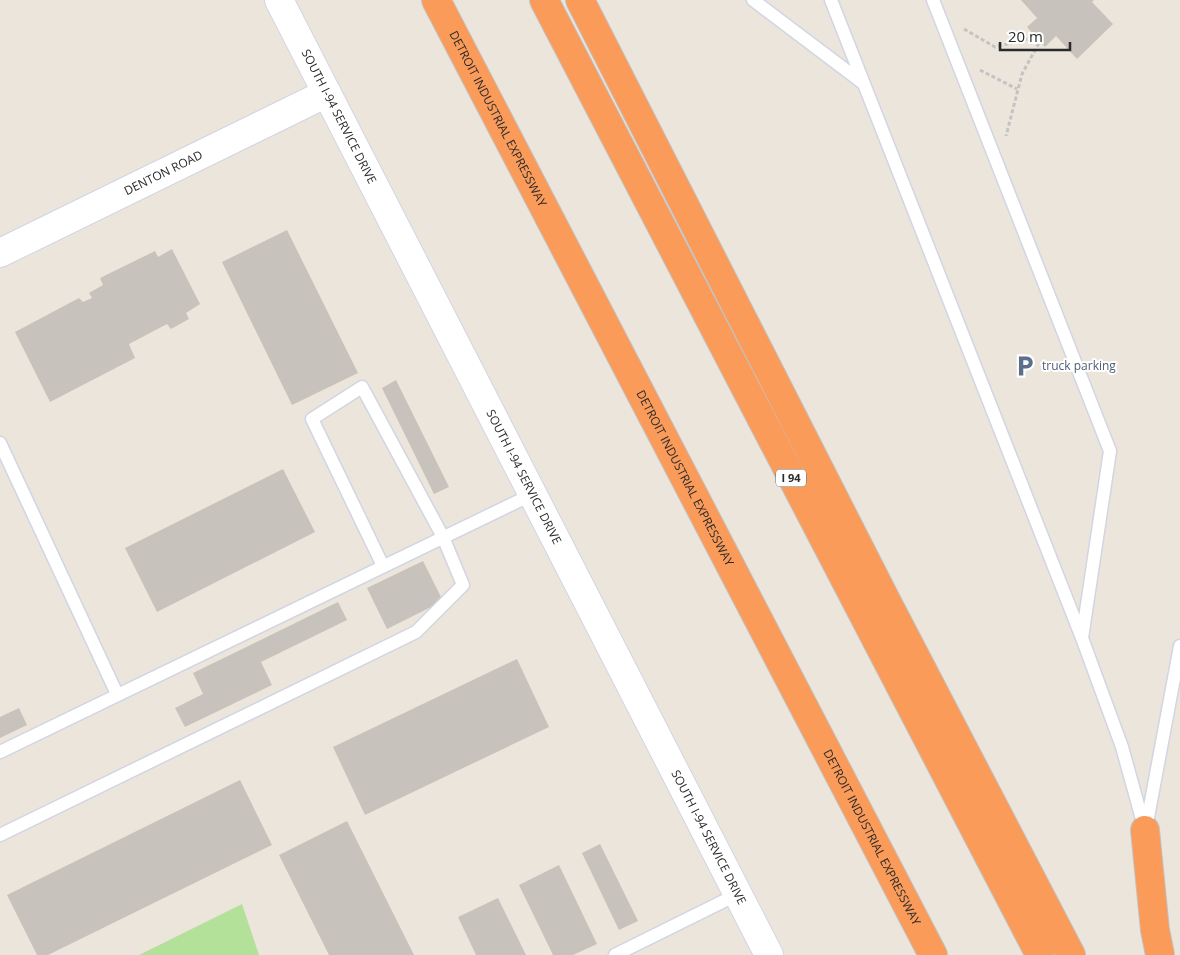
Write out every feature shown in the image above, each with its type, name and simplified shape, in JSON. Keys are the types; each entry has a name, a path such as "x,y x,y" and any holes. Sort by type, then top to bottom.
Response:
{"highway":[{"name":"DETROIT INDUSTRIAL EXPRESSWAY","path":"436,0 933,955"},
{"name":"I 94","path":"544,0 1040,955"},
{"name":"I 94","path":"580,0 878,584 1071,955"},
{"path":"1146,830 1155,930 1160,955"}],"street":[{"name":"SOUTH I-94 SERVICE DRIVE","path":"279,0 769,955"},
{"name":"DENTON ROAD","path":"0,252 328,93"}],"lane":[{"path":"753,0 864,83"},
{"path":"831,0 1082,638 1122,747 1146,830"},
{"path":"933,0 1110,451 1082,638"},
{"path":"0,835 416,632 463,585 443,537 362,387 312,420 383,566"},
{"path":"0,443 117,694"},
{"path":"0,752 531,494"},
{"path":"1146,830 1180,646"},
{"path":"615,955 738,894"}],"path":[{"path":"962,28 995,47 1027,39 1040,40 1022,74 1005,139"},
{"path":"978,69 1017,89"}],"green space":[{"path":"242,904 259,955 139,955"}],"building":[{"path":"1021,0 1094,0 1092,2 1113,24 1077,59 1056,36 1045,47 1027,27 1037,18"},
{"path":"287,230 358,373 292,405 222,262"},
{"path":"172,249 200,304 186,313 189,319 171,329 167,324 129,344 135,358 50,402 15,332 79,298 83,302 92,298 89,293 103,285 100,278 155,251 158,257"},
{"path":"396,380 449,487 434,494 382,388"},
{"path":"283,469 315,532 157,612 125,548"},
{"path":"423,561 443,601 387,629 367,588"},
{"path":"338,602 347,620 261,662 272,685 185,727 175,708 203,694 193,673"},
{"path":"517,659 549,727 365,815 333,747"},
{"path":"19,708 27,725 0,738 0,717"},
{"path":"240,780 272,845 48,955 37,955 7,895"},
{"path":"347,821 414,955 329,955 279,855"},
{"path":"600,844 638,921 619,930 582,853"},
{"path":"559,865 597,944 573,955 553,955 519,885"},
{"path":"498,898 526,955 476,955 458,917"}],"place":[{"name":"truck parking","path":"1025,366"}]}
